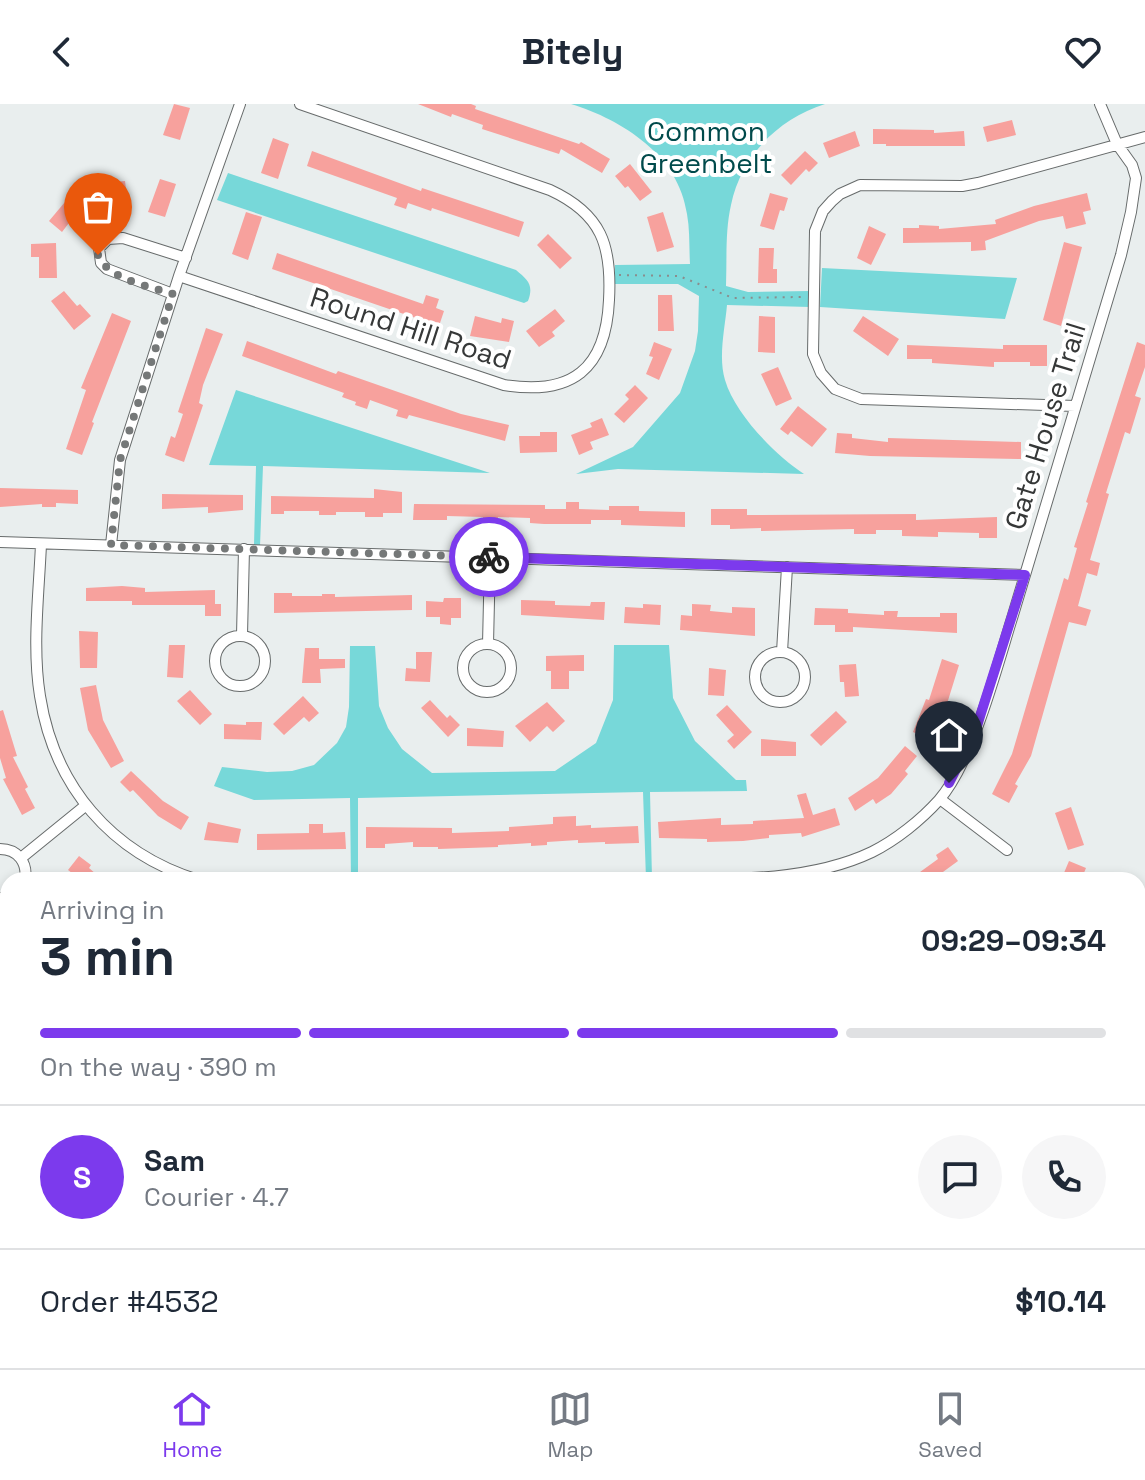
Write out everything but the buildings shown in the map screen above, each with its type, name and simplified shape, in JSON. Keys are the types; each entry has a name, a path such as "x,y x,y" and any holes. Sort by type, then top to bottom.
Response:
{"street":[{"path":"111,545 120,460 179,276 240,104"},
{"name":"Round Hill Road","path":"179,276 419,358 524,389 554,386 570,380 596,357 608,323 608,250 600,233 581,208 566,197 300,104"},
{"name":"Gate House Trail","path":"806,872 822,870 873,851 897,837 940,799 976,729 1121,255 1135,192 1136,178 1132,165 1117,144 1100,104"},
{"path":"1075,406 861,399 842,394 821,373 813,354 814,244 818,221 832,201 849,189 873,184 962,186 1145,137"},
{"path":"173,294 107,269 101,263 99,248 108,239 123,238 186,258"},
{"path":"0,542 1025,575"},
{"path":"41,544 38,633 40,694 57,757 85,806 124,842 156,863 178,872"},
{"path":"242,635 244,549"},
{"path":"488,644 490,557"},
{"path":"782,652 787,567"},
{"path":"242,635 257,641 266,664 259,678 252,683 236,686 221,677 215,662 216,653 226,640 242,635"},
{"path":"488,644 502,649 511,671 504,685 490,692 482,692 469,684 462,669 467,654 480,645 488,644"},
{"path":"782,652 790,654 802,665 805,680 798,695 784,702 775,702 761,693 755,678 756,670 766,657 782,652"},
{"path":"940,799 1007,850"},
{"path":"21,858 85,806"},
{"path":"0,849 14,852 21,858 26,872"}],"path":[{"path":"610,274 679,276 733,298 813,297"}],"green space":[{"name":"Common Greenbelt","path":"571,104 825,104 792,119 753,155 736,187 727,235 726,286 748,292 810,291 810,307 727,305 722,352 725,380 737,406 769,445 804,474 618,469 576,474 633,447 680,393 695,351 699,296 678,284 615,284 615,265 690,264 687,214 682,193 673,175 646,143 610,120"},
{"path":"228,173 516,270 529,283 528,301 524,303 217,200"},
{"path":"822,268 1017,278 1005,319 820,307"},
{"path":"236,390 490,473 263,466 260,546 254,545 256,466 209,465"},
{"path":"614,645 669,645 673,698 695,741 736,780 746,780 747,791 650,792 652,872 646,872 643,792 358,798 358,872 351,872 350,798 254,800 214,786 222,767 267,772 292,771 314,765 337,743 346,727 349,707 350,646 375,646 379,706 388,728 402,749 432,773 555,771 596,743 613,700"}],"way so far":[{"path":"98,255 101,263 116,274 173,294 120,460 111,545 489,557"}],"route":[{"path":"489,557 1025,575 976,729 949,783"}]}
